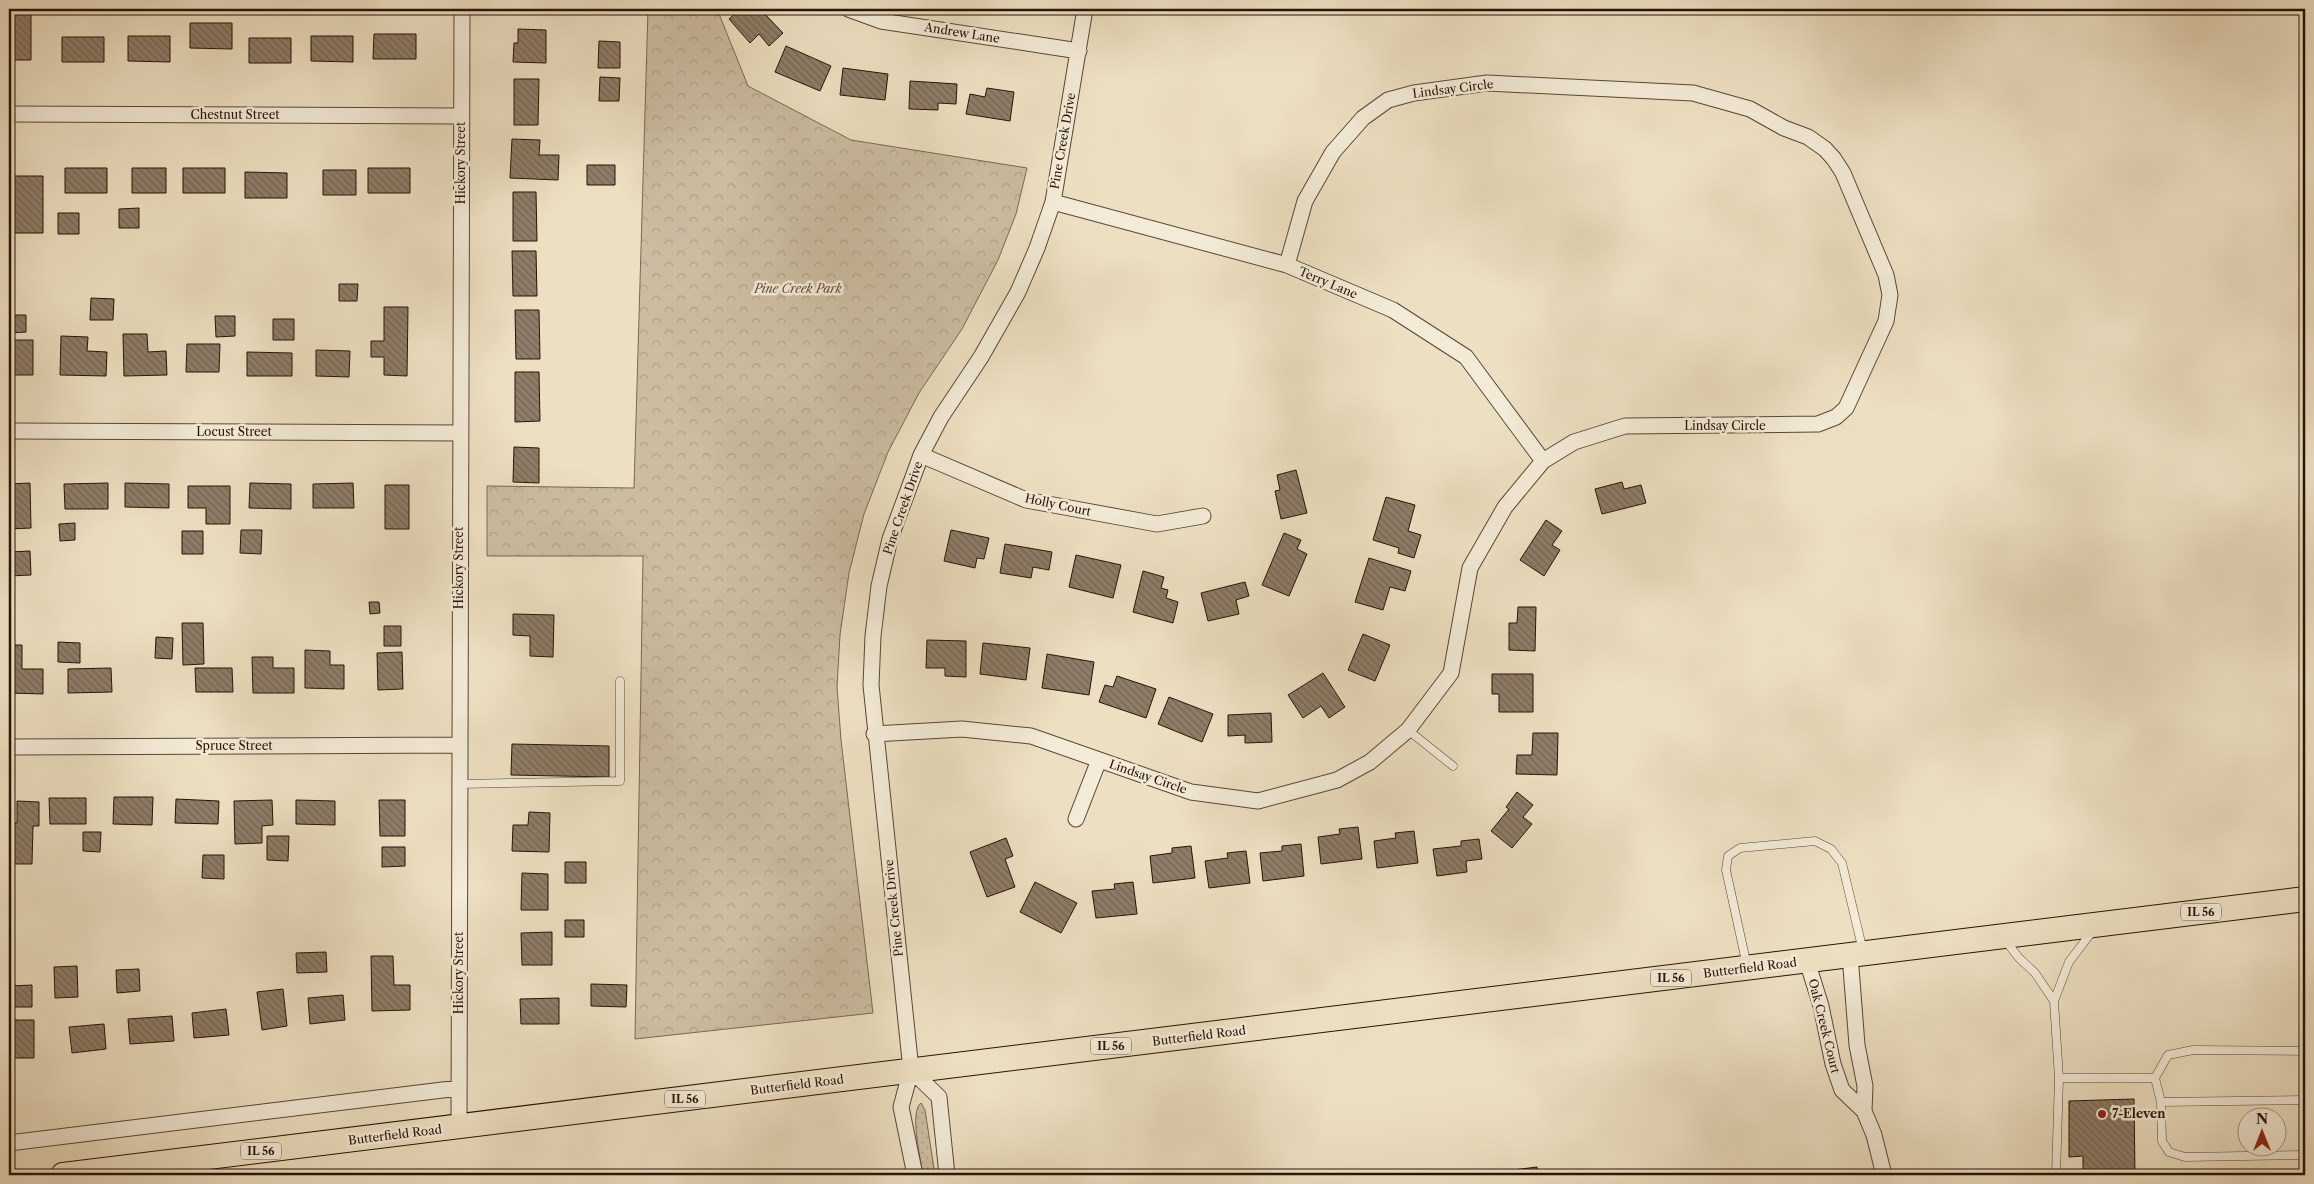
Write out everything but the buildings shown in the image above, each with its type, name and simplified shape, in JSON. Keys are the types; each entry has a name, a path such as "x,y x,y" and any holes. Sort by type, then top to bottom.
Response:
{"main road":[{"name":"Butterfield Road","path":"62,1175 2305,899"}],"street":[{"name":"Hickory Street","path":"460,1127 459,745 462,9"},
{"name":"Andrew Lane","path":"848,9 881,21 1079,51"},
{"name":"Pine Creek Drive","path":"915,1175 900,1107 911,1070 870,685 879,586 890,539 921,455 941,417 981,357 1018,292 1038,248 1053,202 1085,9"},
{"name":"Lindsay Circle","path":"874,734 962,729 1031,736 1190,792 1258,800 1337,780 1370,762 1408,730 1451,673 1470,568 1505,507 1543,461 1574,442 1604,431 1625,426 1793,426 1818,424 1836,417 1846,408 1886,321 1890,295 1886,275 1875,246 1843,173 1826,149 1808,137 1784,128 1750,108 1692,93 1487,83 1414,93 1388,100 1362,118 1333,152 1305,201 1287,265"},
{"name":"Chestnut Street","path":"9,114 461,116"},
{"name":"Terry Lane","path":"1053,202 1287,265 1393,310 1466,357 1543,461"},
{"name":"Locust Street","path":"9,431 460,434"},
{"name":"Holly Court","path":"921,455 1026,500 1156,524 1203,516"},
{"name":"Spruce Street","path":"9,747 459,745"},
{"path":"1076,819 1099,760"},
{"name":"Oak Creek Court","path":"1857,954 1857,1045 1865,1086 1864,1111"},
{"name":"Oak Creek Court","path":"1807,961 1821,1006 1833,1064 1842,1090 1864,1111 1874,1135 1884,1175"},
{"path":"911,1070 939,1097 947,1175"},
{"path":"9,1142 459,1088"}],"lane":[{"path":"459,784 620,780 620,681"},
{"path":"1408,730 1453,766"},
{"path":"1747,969 1726,870 1728,856 1740,848 1815,841 1831,850 1842,863 1857,954"},
{"path":"2056,1175 2059,1078 2054,1001 2069,962 2097,925"},
{"path":"2002,936 2019,958 2035,973 2054,1001"},
{"path":"2305,1051 2193,1050 2168,1055 2155,1078 2161,1102 2162,1141 2169,1152 2185,1157 2305,1155"},
{"path":"2059,1078 2155,1078"},
{"path":"2161,1102 2305,1100"}],"green space":[{"name":"Pine Creek Park","path":"648,9 717,9 748,86 851,140 1027,168 1016,214 998,260 962,329 919,393 888,452 864,514 849,573 840,635 837,687 841,740 873,1013 635,1039 643,556 487,556 487,486 634,488"},
{"path":"921,1103 925,1110 935,1175 923,1175 916,1126 916,1116"}],"place":[{"name":"7-Eleven","path":"2102,1114"}]}
